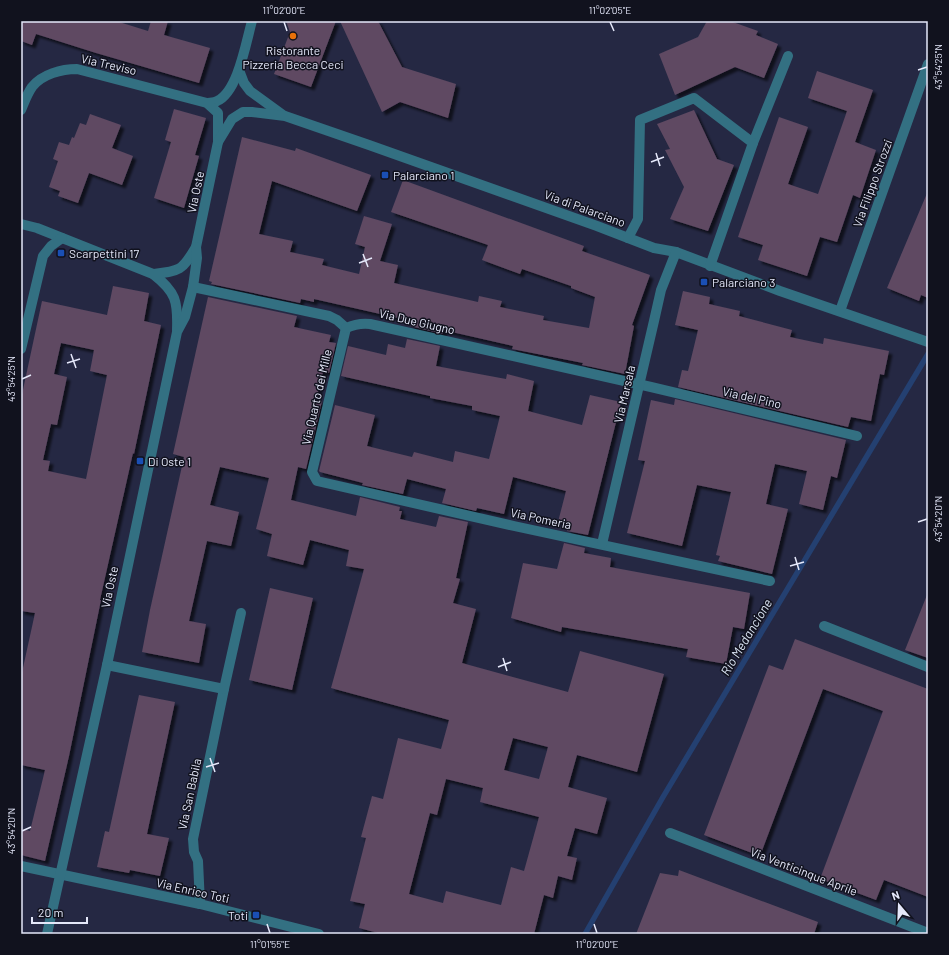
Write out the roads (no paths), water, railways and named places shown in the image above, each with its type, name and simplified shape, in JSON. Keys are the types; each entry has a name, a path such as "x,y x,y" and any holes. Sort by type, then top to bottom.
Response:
{"street":[{"path":"208,103 216,102 226,94 239,70 252,21"},
{"path":"710,266 753,143 788,56"},
{"name":"Via Filippo Strozzi","path":"840,311 928,64"},
{"name":"Via Treviso","path":"21,110 32,87 39,80 65,69 77,69 208,103"},
{"path":"239,70 244,83 250,91 285,116"},
{"path":"628,238 638,219 640,120 694,98 753,143"},
{"name":"Via Oste","path":"153,274 176,271 183,268 196,247 218,142 218,113 208,103"},
{"name":"Via di Palarciano","path":"232,119 243,112 285,116 377,147 654,248 676,252 710,266 928,342"},
{"name":"Via Oste","path":"218,142 232,119"},
{"path":"21,220 37,228 153,274 166,284 174,298 178,315 177,332"},
{"path":"21,224 37,228"},
{"path":"21,349 43,256 51,246 62,238"},
{"name":"Via Oste","path":"47,934 107,665 177,332 185,317 192,287 198,258 196,247"},
{"name":"Via Marsala","path":"602,544 661,290 676,252"},
{"path":"192,287 329,316 342,323 346,328"},
{"name":"Via Due Giugno","path":"346,328 353,324 370,324 640,384"},
{"name":"Via Quarto dei Mille","path":"312,472 346,328"},
{"name":"Via del Pino","path":"640,384 857,436"},
{"name":"Via Pomeria","path":"312,472 317,481 322,483 770,581"},
{"name":"Via San Babila","path":"200,904 198,861 194,852 193,839 241,613"},
{"path":"824,626 928,666"},
{"path":"107,665 224,689"},
{"name":"Via Venticinque Aprile","path":"670,833 928,933"},
{"name":"Via Enrico Toti","path":"21,866 200,904 319,934"}],"waterway":[{"name":"Rio Medancione","path":"585,934 663,797 928,354"}],"place":[{"name":"Ristorante Pizzeria Becca Ceci","path":"293,36"},
{"name":"Palarciano 1","path":"385,175"},
{"name":"Scarpettini 17","path":"61,253"},
{"name":"Palarciano 3","path":"704,282"},
{"name":"Di Oste 1","path":"140,461"},
{"name":"Toti","path":"256,915"}]}
